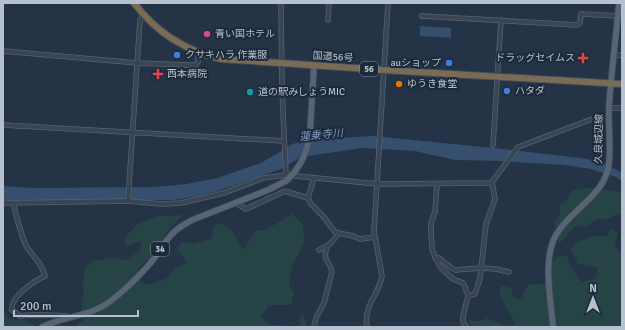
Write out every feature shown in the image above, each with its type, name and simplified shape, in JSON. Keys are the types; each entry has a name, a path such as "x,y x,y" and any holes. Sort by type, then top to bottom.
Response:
{"highway":[{"name":"国道56号","path":"134,3 143,15 170,38 198,53 221,59 281,64 622,84"}],"main road":[{"name":"久良城辺線","path":"553,327 548,270 548,256 552,244 556,234 563,225 591,198 605,178 608,168 609,108 619,3"},
{"name":"34","path":"42,327 52,322 94,311 107,303 149,265 173,233 182,225 268,190 295,172 302,163 306,154 310,133 314,66"}],"street":[{"path":"281,3 281,64 286,178"},
{"path":"328,20 329,3"},
{"path":"367,327 367,310 381,282 382,276 375,237 379,134 388,3"},
{"path":"422,16 577,26 580,23 581,14 618,16"},
{"path":"128,200 140,20 143,15"},
{"path":"493,145 501,20"},
{"path":"3,51 137,63 196,64 198,62 198,53"},
{"path":"614,55 622,55"},
{"path":"609,108 622,108"},
{"path":"468,296 475,294 480,278 486,224 495,199 492,182 516,149 592,119 609,117"},
{"path":"3,125 133,132 284,143"},
{"path":"3,203 128,200 162,204 181,204 224,192 263,178 314,178 377,184 492,182"},
{"path":"314,178 308,198 311,204 323,216 334,231 360,239 375,237"},
{"path":"437,184 436,207 431,232 431,244 435,258 442,268 453,279 463,283 465,287 468,296 463,322 466,327"},
{"path":"239,205 246,209 285,191 308,198"},
{"path":"14,203 22,237 27,248 43,268 45,276 22,292 12,303 12,310 20,316 46,315 67,316 69,318"},
{"path":"319,250 335,240 338,233"},
{"path":"314,327 316,318 324,303 332,272 325,258 328,245"},
{"path":"435,258 439,258 455,270 481,268 509,272"}],"green space":[{"path":"588,187 622,192 622,213 606,219 595,219 587,227 575,226 559,244 554,221 560,215 560,205 567,200 572,191"},
{"path":"292,214 302,223 305,241 292,266 289,284 294,293 291,305 269,305 261,317 269,325 282,325 281,327 50,327 53,325 75,326 84,320 81,306 84,292 82,286 85,269 94,260 116,258 128,260 141,249 141,241 126,246 124,239 137,224 158,216 183,215 171,227 153,254 138,269 140,281 146,285 168,278 174,268 187,263 177,249 181,242 193,244 212,238 213,229 219,222 232,231 243,249 255,231 267,229"},
{"path":"611,229 618,232 615,245 622,255 622,327 510,327 515,324 499,293 501,285 511,288 514,298 523,299 524,291 528,285 544,283 547,275 546,265 558,257 567,255 570,266 582,282 596,278 598,268 577,264 576,258 570,251 574,244 594,235 606,237"},
{"path":"3,310 8,318 28,321 36,327 3,327"},
{"path":"300,315 304,315 307,327 299,327"},
{"path":"486,318 510,327 472,327 469,321 482,321"}],"water":[{"path":"420,26 451,28 451,38 420,36"},
{"path":"373,136 588,159 602,162 622,173 622,181 616,177 591,169 564,165 455,160 415,151 363,148 301,157 281,169 221,190 173,200 3,200 3,186 33,188 153,187 187,184 217,178 261,163 293,144 304,140"}],"place":[{"name":"青い国ホテル","path":"207,34"},
{"name":"クサキハラ 作業服","path":"177,55"},
{"name":"ドラッグセイムス","path":"583,58"},
{"name":"auショップ","path":"449,63"},
{"name":"西本病院","path":"158,74"},
{"name":"ゆうき食堂","path":"399,84"},
{"name":"ハタダ","path":"507,91"},
{"name":"道の駅みしょうMIC","path":"250,92"}],"water label":[{"name":"蓮乗寺川","path":"321,135"}]}
